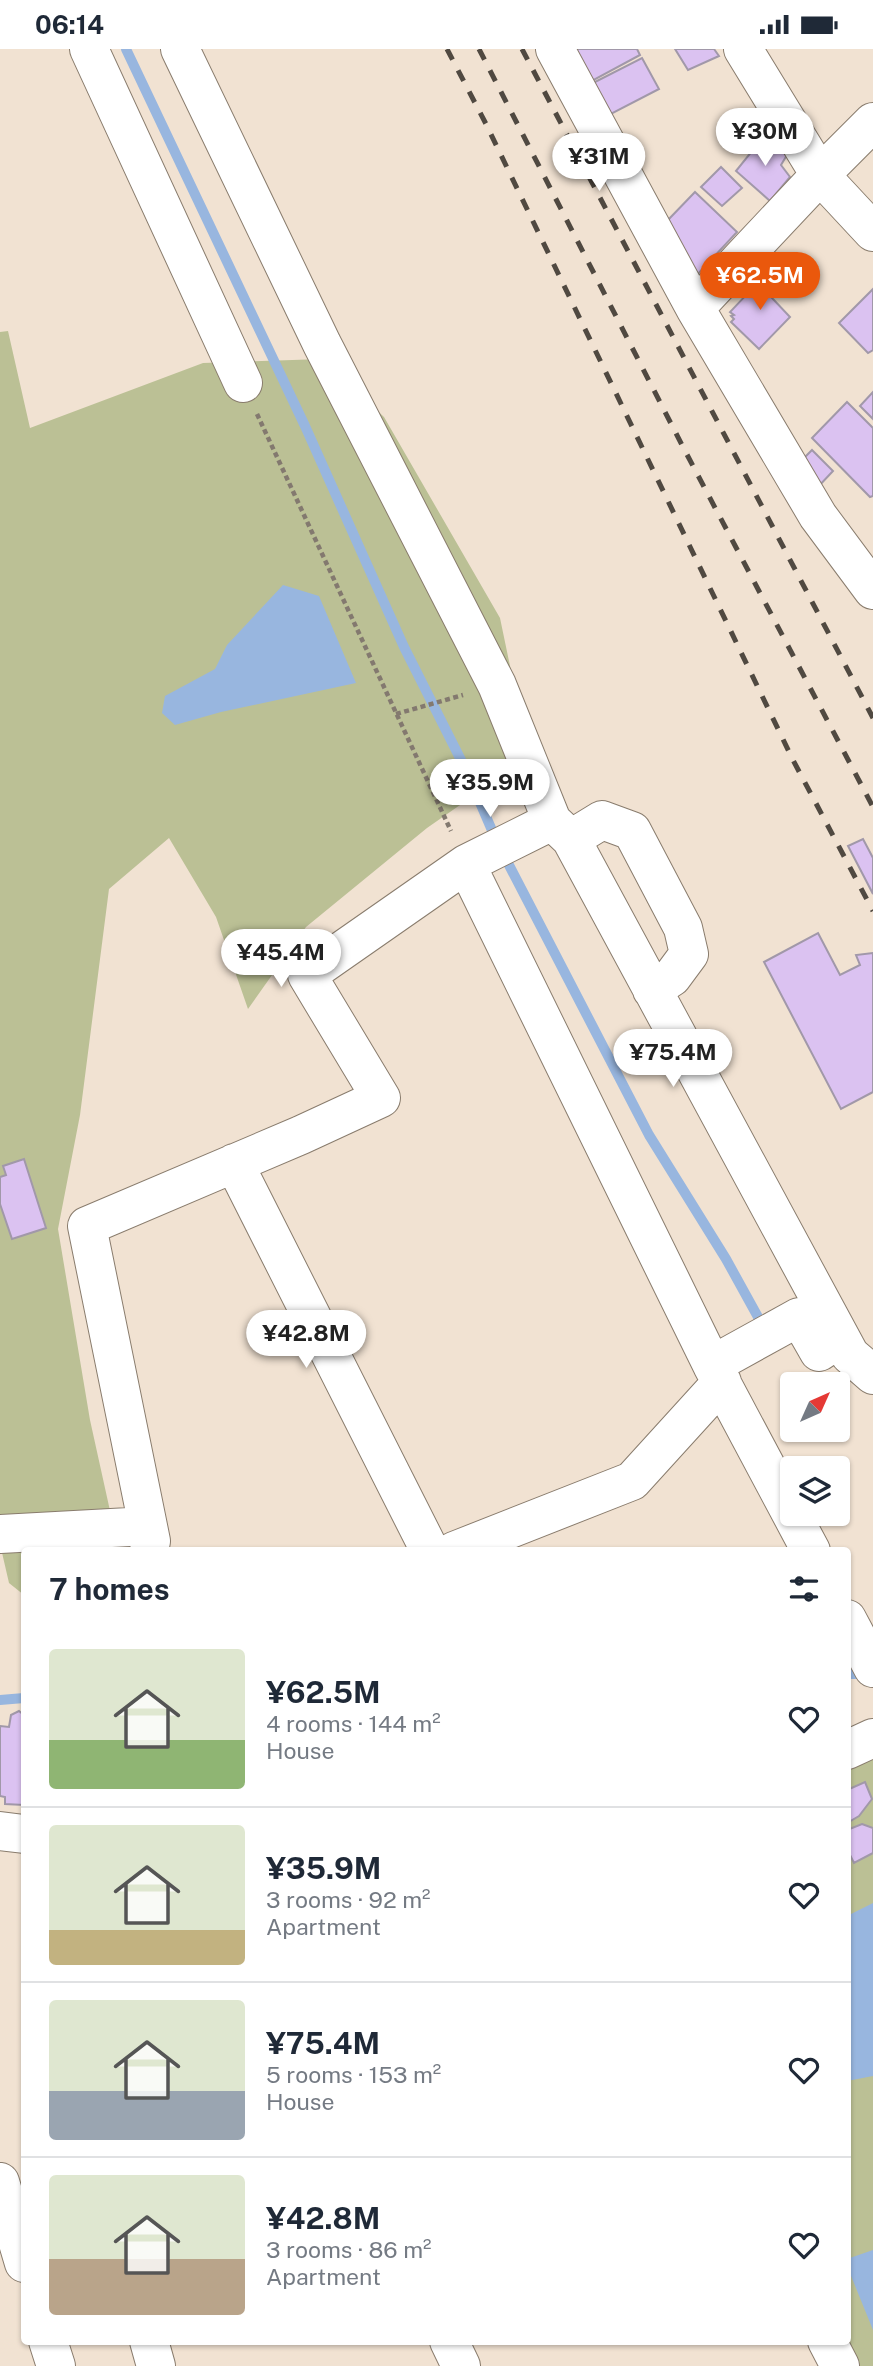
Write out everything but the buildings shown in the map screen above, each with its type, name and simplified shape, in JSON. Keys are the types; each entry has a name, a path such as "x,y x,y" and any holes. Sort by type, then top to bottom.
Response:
{"street":[{"path":"89,49 243,383"},
{"path":"180,49 322,344 497,685 554,829 652,990 850,1355 873,1375"},
{"path":"555,49 695,308 818,516 867,565"},
{"path":"743,49 820,175 873,232"},
{"path":"695,308 873,122"},
{"path":"0,1534 149,1538 87,1226 381,1098 307,975 466,864 554,829 602,820 632,831 683,928 690,954 671,978 652,990"},
{"path":"466,864 717,1373 809,1547"},
{"path":"234,1163 428,1547"},
{"path":"464,1547 632,1481 717,1373 799,1317 819,1352 828,1346 809,1311 830,1314 873,1345"},
{"path":"851,1627 873,1668"},
{"path":"851,1748 873,1738"},
{"path":"0,1831 21,1834"},
{"path":"0,2174 21,2161"},
{"path":"0,2182 21,2253"},
{"path":"49,2345 56,2366"},
{"path":"150,2345 156,2366"},
{"path":"451,2345 461,2366"},
{"path":"829,2345 840,2366"}],"path":[{"path":"243,383 466,864"},
{"path":"396,714 497,685"}],"green space":[{"path":"8,331 30,428 203,363 323,359 384,417 500,618 529,757 427,828 306,927 248,1009 216,917 169,838 109,889 80,1115 58,1229 90,1420 118,1547 21,1547 21,1593 9,1583 0,1544 0,332"},
{"path":"873,1738 873,2366 840,2366 846,2345 851,2345 851,1748"}],"water":[{"path":"283,585 319,596 356,683 221,712 175,725 162,713 165,696 215,669 227,645"},
{"path":"873,1903 873,2076 851,2080 851,1914"},
{"path":"873,2250 873,2330 851,2276 851,2258"}],"waterway":[{"path":"126,49 305,426 404,647 466,770 497,842 649,1135 726,1259 763,1326"},
{"path":"851,1674 865,1674"},
{"path":"0,1700 21,1698"}],"railway":[{"path":"447,49 486,124 793,760 873,911"},
{"path":"479,49 683,447 873,807"},
{"path":"522,49 873,718"}]}
